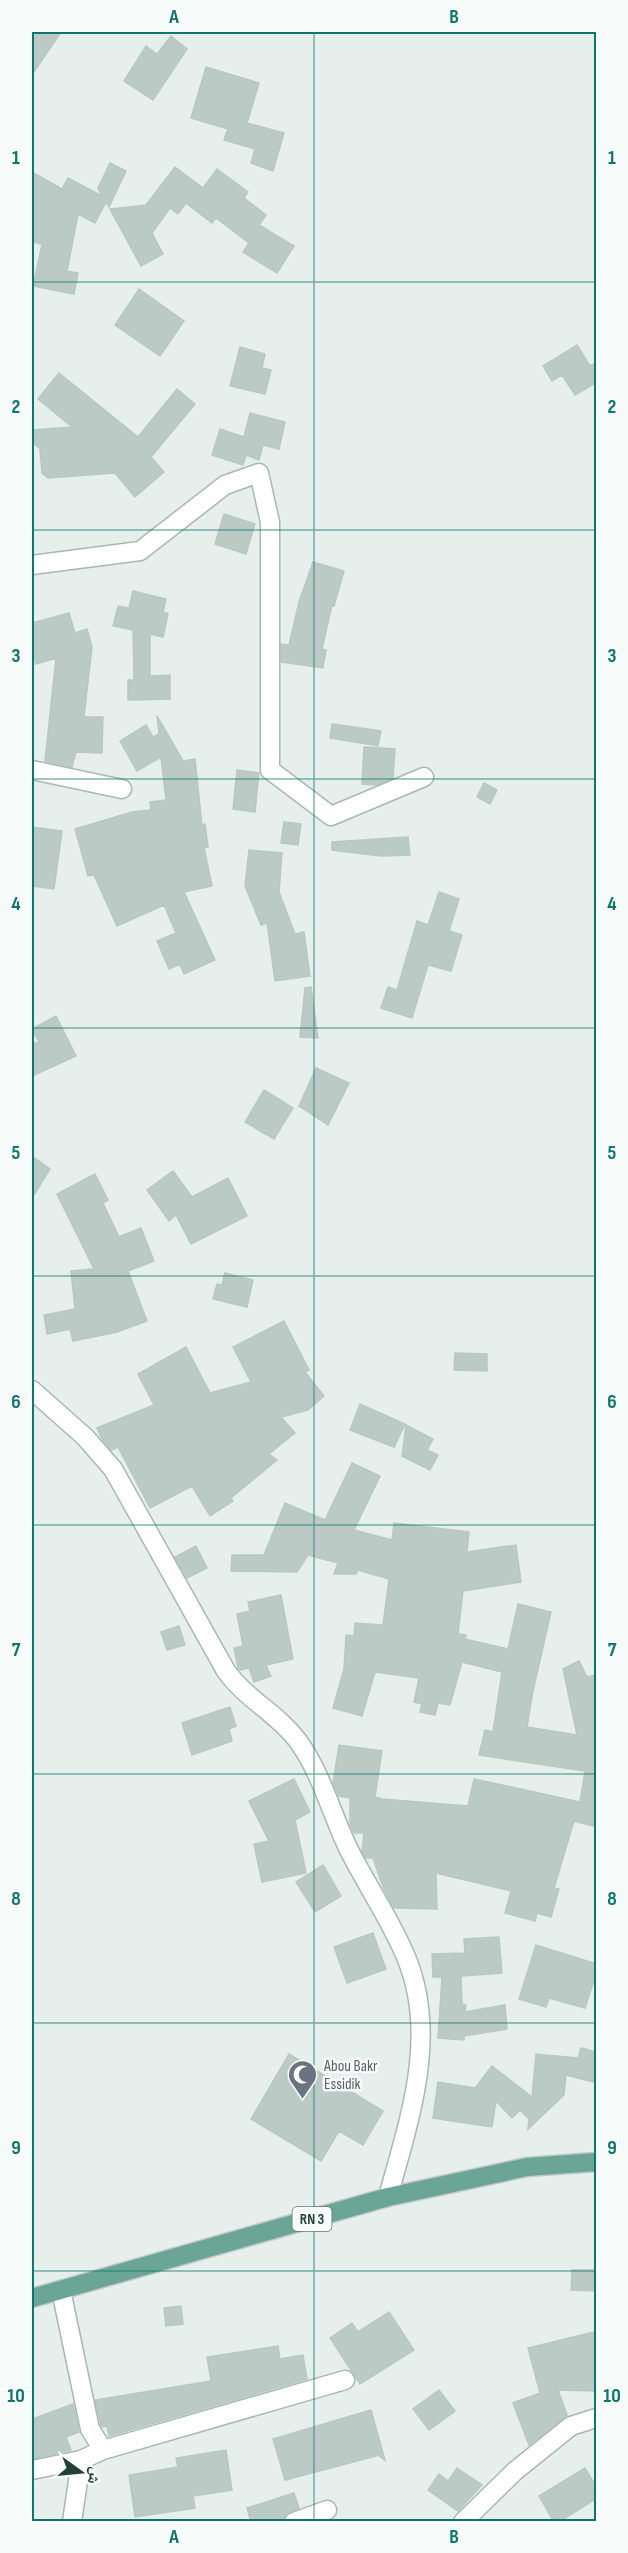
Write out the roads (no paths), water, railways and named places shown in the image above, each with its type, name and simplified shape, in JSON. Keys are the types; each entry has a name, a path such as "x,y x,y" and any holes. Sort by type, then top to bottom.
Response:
{"main road":[{"name":"RN 3","path":"32,2298 388,2198 527,2167 597,2162"}],"street":[{"path":"32,565 140,551 225,485 259,473 270,522 270,770 331,816 424,777"},
{"path":"32,770 122,789"},
{"path":"32,1390 85,1437 113,1470 226,1671 245,1694 285,1726 298,1740 311,1762 349,1850 407,1958 416,1996 421,2047 418,2077 388,2198"},
{"path":"62,2290 90,2429 103,2450"},
{"path":"32,2470 81,2460 103,2450 345,2380"},
{"path":"463,2522 515,2470 571,2426 597,2418"},
{"path":"72,2522 81,2460"},
{"path":"294,2522 327,2510"}],"place":[{"name":"Abou Bakr Essidik","path":"303,2100"}]}
